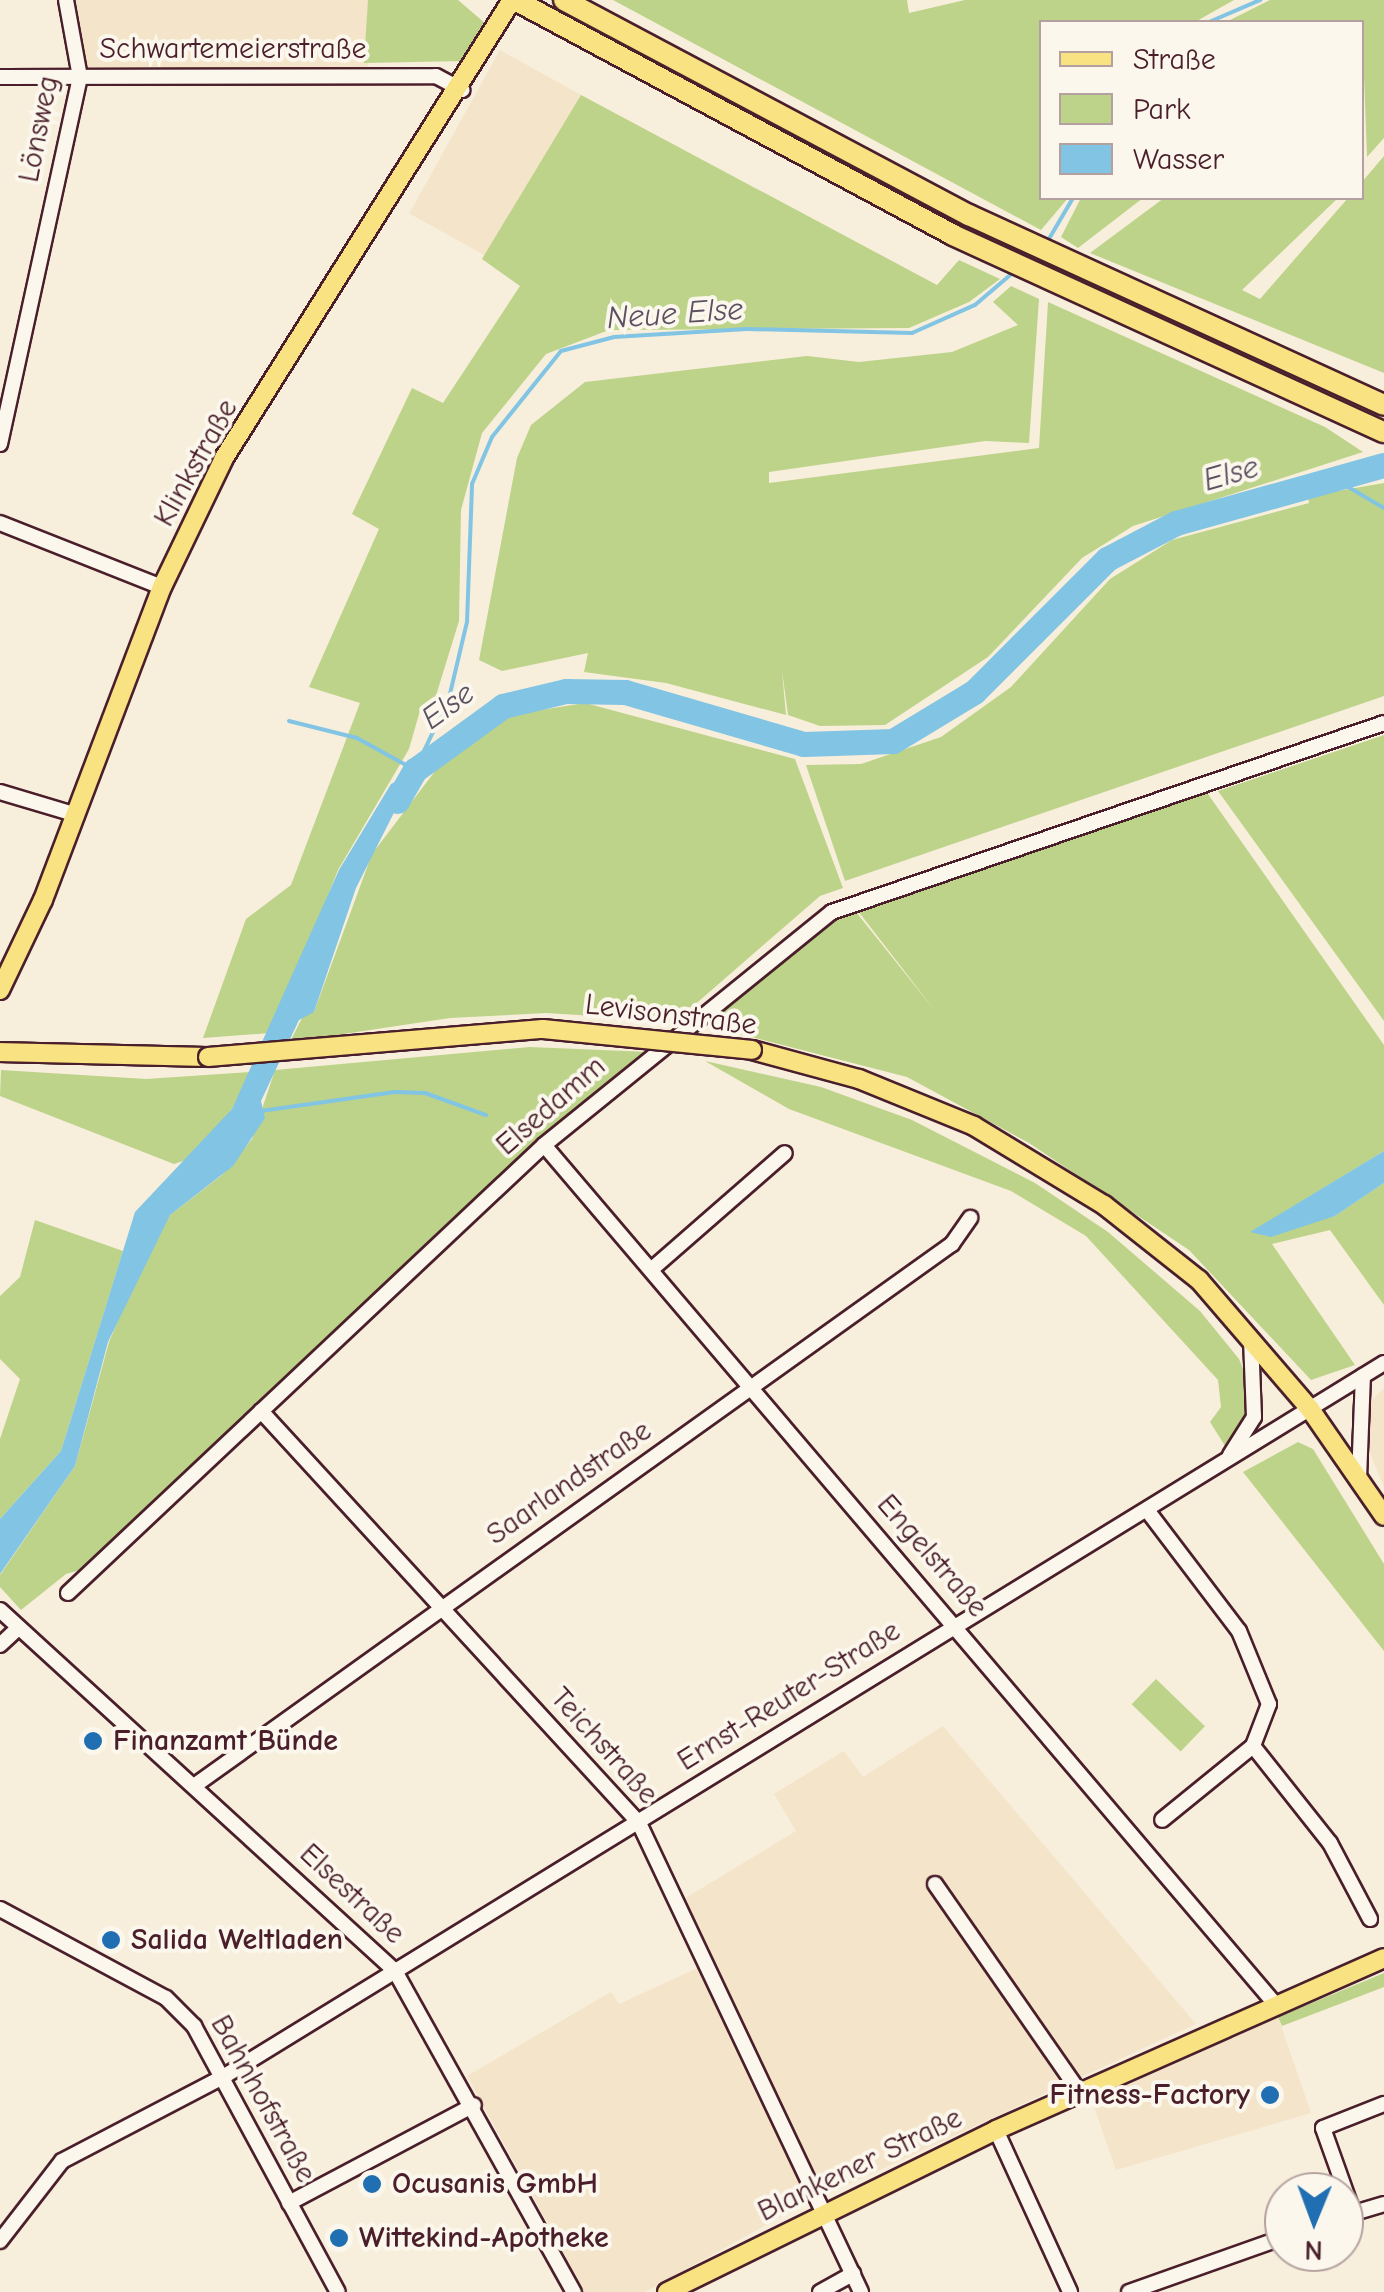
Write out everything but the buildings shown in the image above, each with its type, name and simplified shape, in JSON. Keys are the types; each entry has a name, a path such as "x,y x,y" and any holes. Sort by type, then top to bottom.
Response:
{"highway":[{"path":"513,0 953,235 1092,302 1384,432"},
{"path":"564,0 969,215 1105,281 1384,406"}],"main road":[{"name":"Klinkstraße","path":"0,990 76,815 162,587 224,458 462,90 513,0"},
{"name":"Levisonstraße","path":"0,1052 208,1057 544,1029 752,1050 858,1079 1007,1144 1140,1232 1200,1280 1310,1409 1384,1516"},
{"name":"Blankener Straße","path":"667,2292 822,2212 996,2130 1384,1958"}],"street":[{"name":"Lönsweg","path":"0,444 80,78 66,0"},
{"name":"Schwartemeierstraße","path":"0,77 436,76 462,90"},
{"path":"0,523 162,587"},
{"name":"Elsedamm","path":"68,1592 544,1145 832,912 1384,722"},
{"path":"0,792 76,815"},
{"name":"Engelstraße","path":"544,1145 1276,2004"},
{"path":"652,1269 786,1153"},
{"name":"Saarlandstraße","path":"194,1786 952,1244 970,1218"},
{"path":"1226,1460 1254,1417 1250,1337"},
{"name":"Ernst-Reuter-Straße","path":"0,2242 62,2161 223,2077 1384,1363"},
{"path":"1359,1480 1363,1376"},
{"name":"Teichstraße","path":"261,1411 638,1823 861,2292"},
{"path":"1147,1510 1260,1671 1269,1704 1253,1746 1162,1820"},
{"name":"Elsestraße","path":"2,1612 395,1971 474,2105 574,2292"},
{"path":"0,1645 18,1628"},
{"path":"1253,1746 1330,1843 1370,1919"},
{"path":"935,1884 1079,2092"},
{"name":"Bahnhofstraße","path":"0,1909 166,1998 194,2026 338,2292"},
{"path":"1336,2172 1323,2128 1384,2104"},
{"path":"290,2203 474,2105"},
{"path":"996,2130 1070,2292"},
{"path":"1129,2292 1264,2243"},
{"path":"820,2292 853,2274"}],"shaded area":[{"path":"74,0 368,0 368,69 74,69"},
{"path":"500,50 581,95 491,259 409,214"},
{"path":"1384,1388 1384,1487 1361,1432 1361,1411"},
{"path":"943,1726 1196,2024 791,2211 645,2292 585,2292 467,2076 611,1992 619,2004 713,1961 684,1899 796,1831 774,1794 844,1751 863,1777"},
{"path":"1278,2017 1311,2113 1116,2170 1092,2101"}],"green space":[{"path":"368,0 458,0 486,24 464,61 364,63"},
{"path":"613,0 907,0 909,13 965,0 1234,0 1199,20 1039,20 1039,200 1066,200 1041,230"},
{"path":"1270,0 1384,0 1384,138 1367,157 1364,20 1230,20"},
{"path":"581,95 937,285 959,260 1000,279 969,302 909,328 609,330 546,354 482,433 461,510 459,621 434,702 421,707 409,749 338,870 282,1011 270,1033 203,1038 246,919 291,885 360,703 309,687 379,529 352,514 412,388 443,403 520,286 482,259"},
{"path":"1384,156 1384,373 1090,253 1161,200 1336,200 1242,290 1260,299 1346,200 1364,200 1364,180"},
{"path":"1080,200 1140,200 1078,248 1061,237"},
{"path":"1011,286 1039,299 1029,443 985,441 769,472 769,483 1039,448 1048,302 1325,427 1363,452 1133,526 1082,558 988,657 885,725 820,726 788,715 782,671 786,715 666,683 584,672 588,653 502,671 479,660 517,458 531,425 585,382 807,356 859,362 952,352 1018,325 993,302"},
{"path":"1384,483 1384,696 845,881 806,765 861,764 941,737 1011,687 1110,579 1172,540 1309,503 1308,496"},
{"path":"585,703 795,759 843,888 820,896 676,1021 546,1013 450,1018 290,1042 305,1012 314,1012 372,854 445,758 515,714"},
{"path":"1384,735 1384,1021 1218,791"},
{"path":"1203,787 1384,1045 1384,1151 1251,1232 1335,1216 1384,1183 1384,1305 1330,1230 1272,1244 1355,1365 1311,1380 1189,1250 1029,1143 907,1077 705,1025 852,907 936,1012 858,911 861,904"},
{"path":"530,1047 649,1052 305,1358 87,1568 66,1574 21,1610 0,1587 0,1575 75,1466 109,1342 143,1262 170,1215 222,1175 252,1139 275,1070"},
{"path":"705,1061 821,1087 912,1120 1035,1183 1108,1232 1200,1311 1239,1359 1250,1385 1246,1414 1227,1449 1210,1422 1221,1407 1218,1380 1086,1236 1011,1191 789,1109"},
{"path":"1,1070 146,1079 250,1072 232,1109 189,1159 174,1164 0,1096"},
{"path":"35,1220 123,1251 61,1451 0,1519 0,1439 20,1379 0,1359 0,1296 20,1277"},
{"path":"1298,1442 1313,1449 1384,1564 1384,1651 1243,1472"},
{"path":"1156,1679 1205,1726 1181,1751 1132,1704"},
{"path":"1384,1973 1384,1987 1282,2026 1278,2017"}],"water":[{"path":"415,771 356,888 314,1012 299,1020 261,1101 265,1118 233,1166 170,1215 108,1342 75,1466 0,1574 0,1519 61,1451 135,1212 232,1109 339,870 391,784"},
{"path":"1384,1151 1384,1183 1335,1216 1271,1237 1250,1232"}],"waterway":[{"name":"Neue Else","path":"1214,20 1260,0"},
{"name":"Neue Else","path":"1046,244 1072,200"},
{"name":"Neue Else","path":"289,721 357,738 415,770 449,698 467,622 472,484 492,437 561,351 614,337 747,329 912,333 975,305 1016,270"},
{"name":"Else","path":"397,801 415,770 503,706 566,691 625,692 804,744 893,741 974,692 1107,559 1176,523 1384,465"},
{"path":"1338,481 1384,508"},
{"path":"261,1111 395,1092 425,1093 486,1115"}],"place":[{"name":"Finanzamt Bünde","path":"93,1741"},
{"name":"Salida Weltladen","path":"111,1940"},
{"name":"Fitness-Factory","path":"1270,2095"},
{"name":"Ocusanis GmbH","path":"372,2184"},
{"name":"Wittekind-Apotheke","path":"339,2238"}]}
